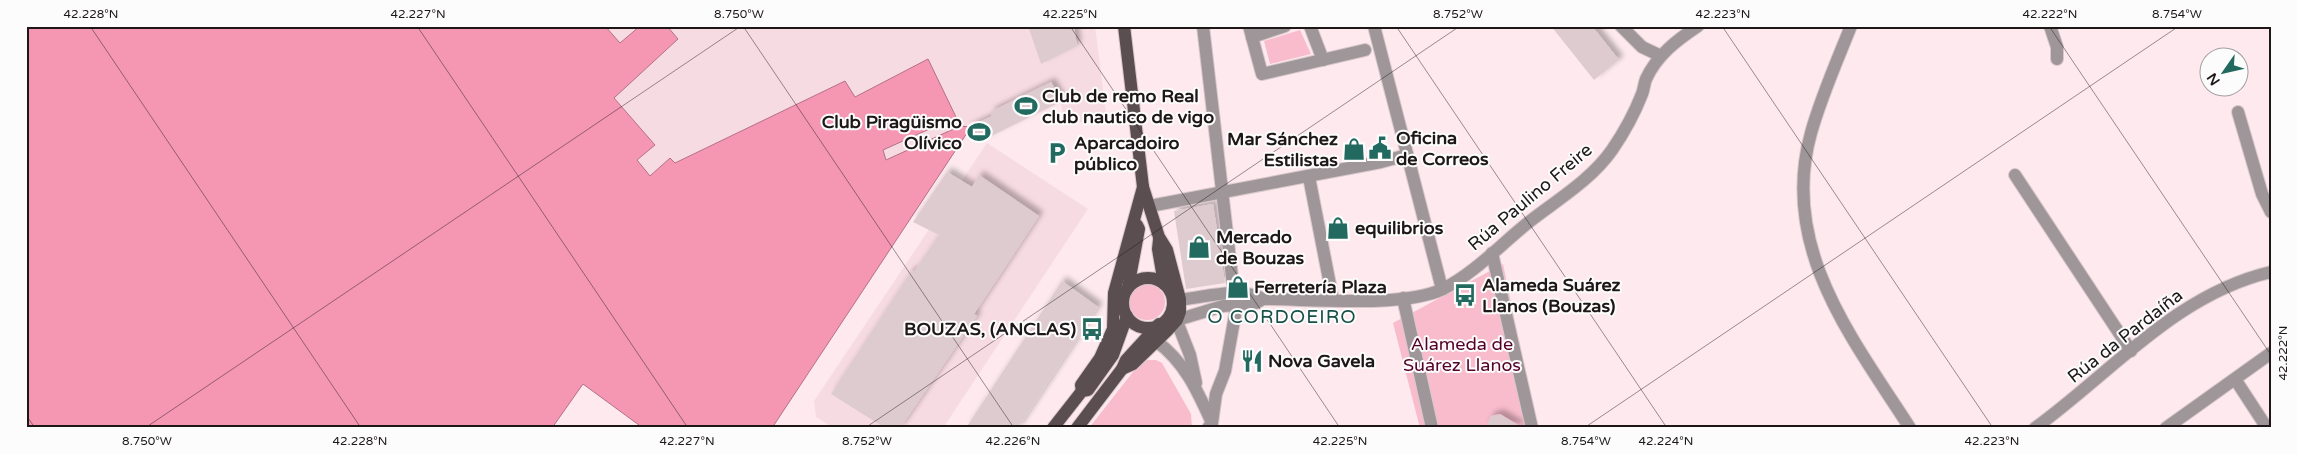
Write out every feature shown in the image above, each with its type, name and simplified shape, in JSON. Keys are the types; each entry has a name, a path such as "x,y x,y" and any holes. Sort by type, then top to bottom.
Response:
{"main road":[{"path":"1077,428 1122,369 1133,364 1174,315 1167,250 1159,237 1143,186 1126,26"},
{"path":"1082,391 1081,385 1100,358 1113,329 1114,293 1143,186"},
{"path":"1135,220 1139,228 1128,288 1123,302 1132,320 1152,339"},
{"path":"1159,237 1158,250 1172,292"},
{"path":"1128,288 1141,278 1149,278 1172,292"},
{"path":"1152,339 1160,324 1174,315"},
{"path":"1053,428 1082,391 1088,390 1113,355 1132,320"},
{"path":"1132,320 1148,327 1160,324"}],"street":[{"path":"1203,26 1236,299 1225,371 1216,394 1211,426"},
{"path":"1285,26 1250,32 1262,74 1365,50"},
{"path":"1310,26 1323,60"},
{"path":"1374,26 1442,289"},
{"path":"1621,26 1642,47 1661,56"},
{"name":"Rúa Paulino Freire","path":"1236,299 1255,295 1263,299 1403,298 1422,296 1442,289 1492,253 1589,176 1611,151 1642,94 1646,79 1661,56 1673,43 1698,26"},
{"path":"1851,26 1811,134 1804,172 1805,215 1813,259 1825,291 1910,428"},
{"path":"2050,26 2057,47 2058,59"},
{"path":"2238,112 2257,180 2271,212"},
{"path":"1150,206 1407,156"},
{"path":"2014,175 2131,350"},
{"path":"1309,176 1332,300"},
{"path":"1492,253 1532,428"},
{"name":"Rúa da Pardaíña","path":"2035,428 2063,408 2166,322 2205,296 2238,280 2271,272"},
{"path":"1172,292 1236,299"},
{"path":"1403,298 1432,428"},
{"path":"1211,426 1198,390 1190,356 1174,315 1202,311 1236,299"},
{"path":"1152,339 1180,362 1198,390"},
{"path":"2166,428 2271,353"},
{"path":"2235,379 2268,428"}],"shaded area":[{"path":"26,26 605,26 620,43 640,26 667,26 678,39 614,98 655,145 637,160 650,176 670,158 675,163 845,81 855,97 928,59 956,117 883,150 886,160 960,126 971,127 772,428 643,428 583,384 552,428 26,428"},
{"path":"605,26 640,26 620,43"},
{"path":"667,26 1095,26 1107,120 1064,123 1061,102 983,140 971,127 960,126 886,160 883,151 928,59 854,97 845,81 675,163 670,158 650,176 637,160 655,145 614,98 678,39"},
{"path":"987,143 1088,209 943,428 833,428 816,417 814,401"}],"green space":[{"path":"1300,30 1311,54 1270,64 1264,41"},
{"name":"Alameda de Suárez Llanos","path":"1503,264 1537,428 1420,428 1393,323"},
{"path":"1147,284 1154,285 1160,289 1164,295 1164,309 1160,315 1154,319 1147,320 1140,319 1134,315 1130,309 1129,302 1130,295 1134,289 1140,285"},
{"path":"1156,360 1162,363 1191,414 1192,428 1089,428 1140,363"}],"building":[{"path":"1028,26 1074,26 1077,46 1041,64"},
{"path":"1551,26 1592,26 1619,60 1594,80"},
{"name":"Club de remo Real club nautico de vigo","path":"1051,82 1062,101 983,140 967,128 992,116 990,112"},
{"path":"947,172 972,187 979,175 1039,216 974,314 977,316 900,428 885,428 831,394 912,270 914,272 939,235 913,222"},
{"name":"Mercado de Bouzas","path":"1213,204 1225,283 1186,289 1174,211"},
{"path":"1062,281 1098,307 1018,428 966,428"},
{"path":"1500,414 1523,428 1485,428 1491,416"}],"place":[{"name":"Club de remo Real club nautico de vigo","path":"1026,106"},
{"name":"Club Piragüismo Olívico","path":"979,132"},
{"name":"Oficina de Correos","path":"1380,148"},
{"name":"Mar Sánchez Estilistas","path":"1354,149"},
{"name":"Aparcadoiro público","path":"1057,153"},
{"name":"equilibrios","path":"1338,228"},
{"name":"Mercado de Bouzas","path":"1199,247"},
{"name":"Ferretería Plaza","path":"1238,287"},
{"name":"Alameda Suárez Llanos (Bouzas)","path":"1465,295"},
{"name":"BOUZAS, (ANCLAS)","path":"1092,329"},
{"name":"Nova Gavela","path":"1252,361"}],"district":[{"name":"O CORDOEIRO","path":"1282,316"}]}
